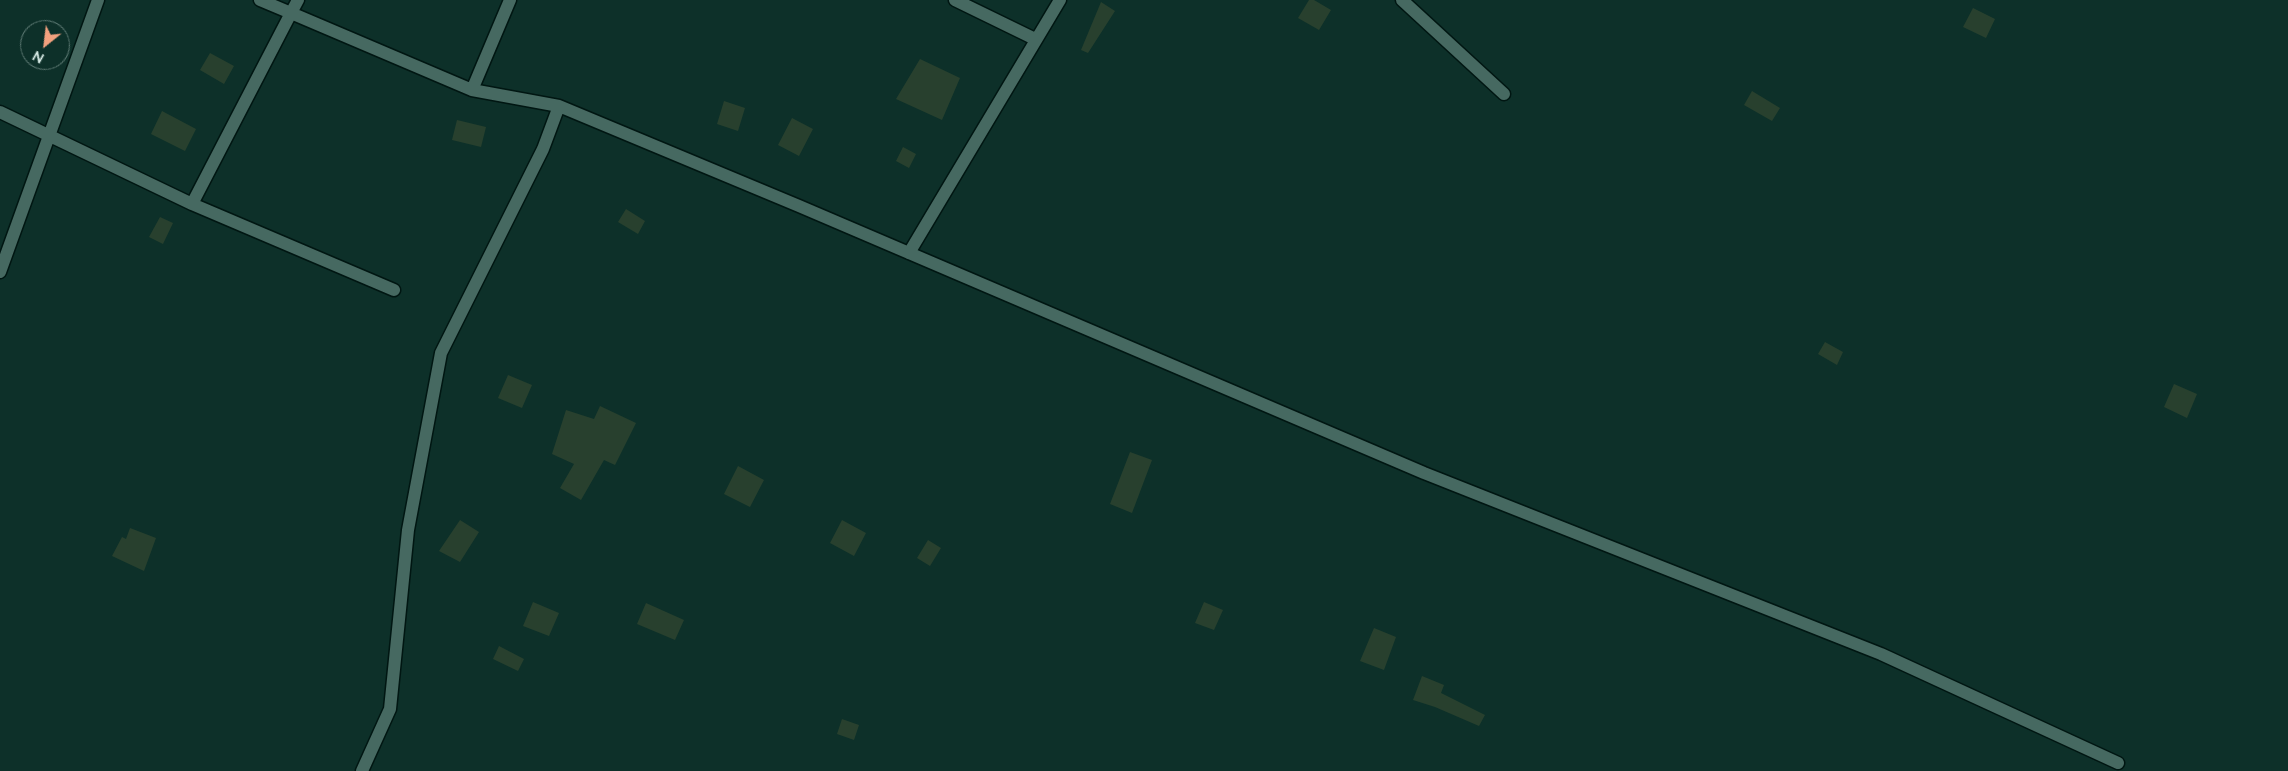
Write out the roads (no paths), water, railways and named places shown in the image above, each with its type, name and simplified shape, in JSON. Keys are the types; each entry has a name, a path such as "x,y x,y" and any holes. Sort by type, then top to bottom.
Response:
{"street":[{"path":"0,272 98,0"},
{"path":"260,0 472,90 559,106 910,253 1424,473 1882,654 2118,763"},
{"path":"192,204 298,0"},
{"path":"472,90 510,0"},
{"path":"955,0 1035,39"},
{"path":"910,253 1035,39 1060,0"},
{"path":"1402,0 1504,94"},
{"path":"362,771 390,709 408,530 441,353 543,149 559,106"},
{"path":"0,112 192,204 394,290"}]}
